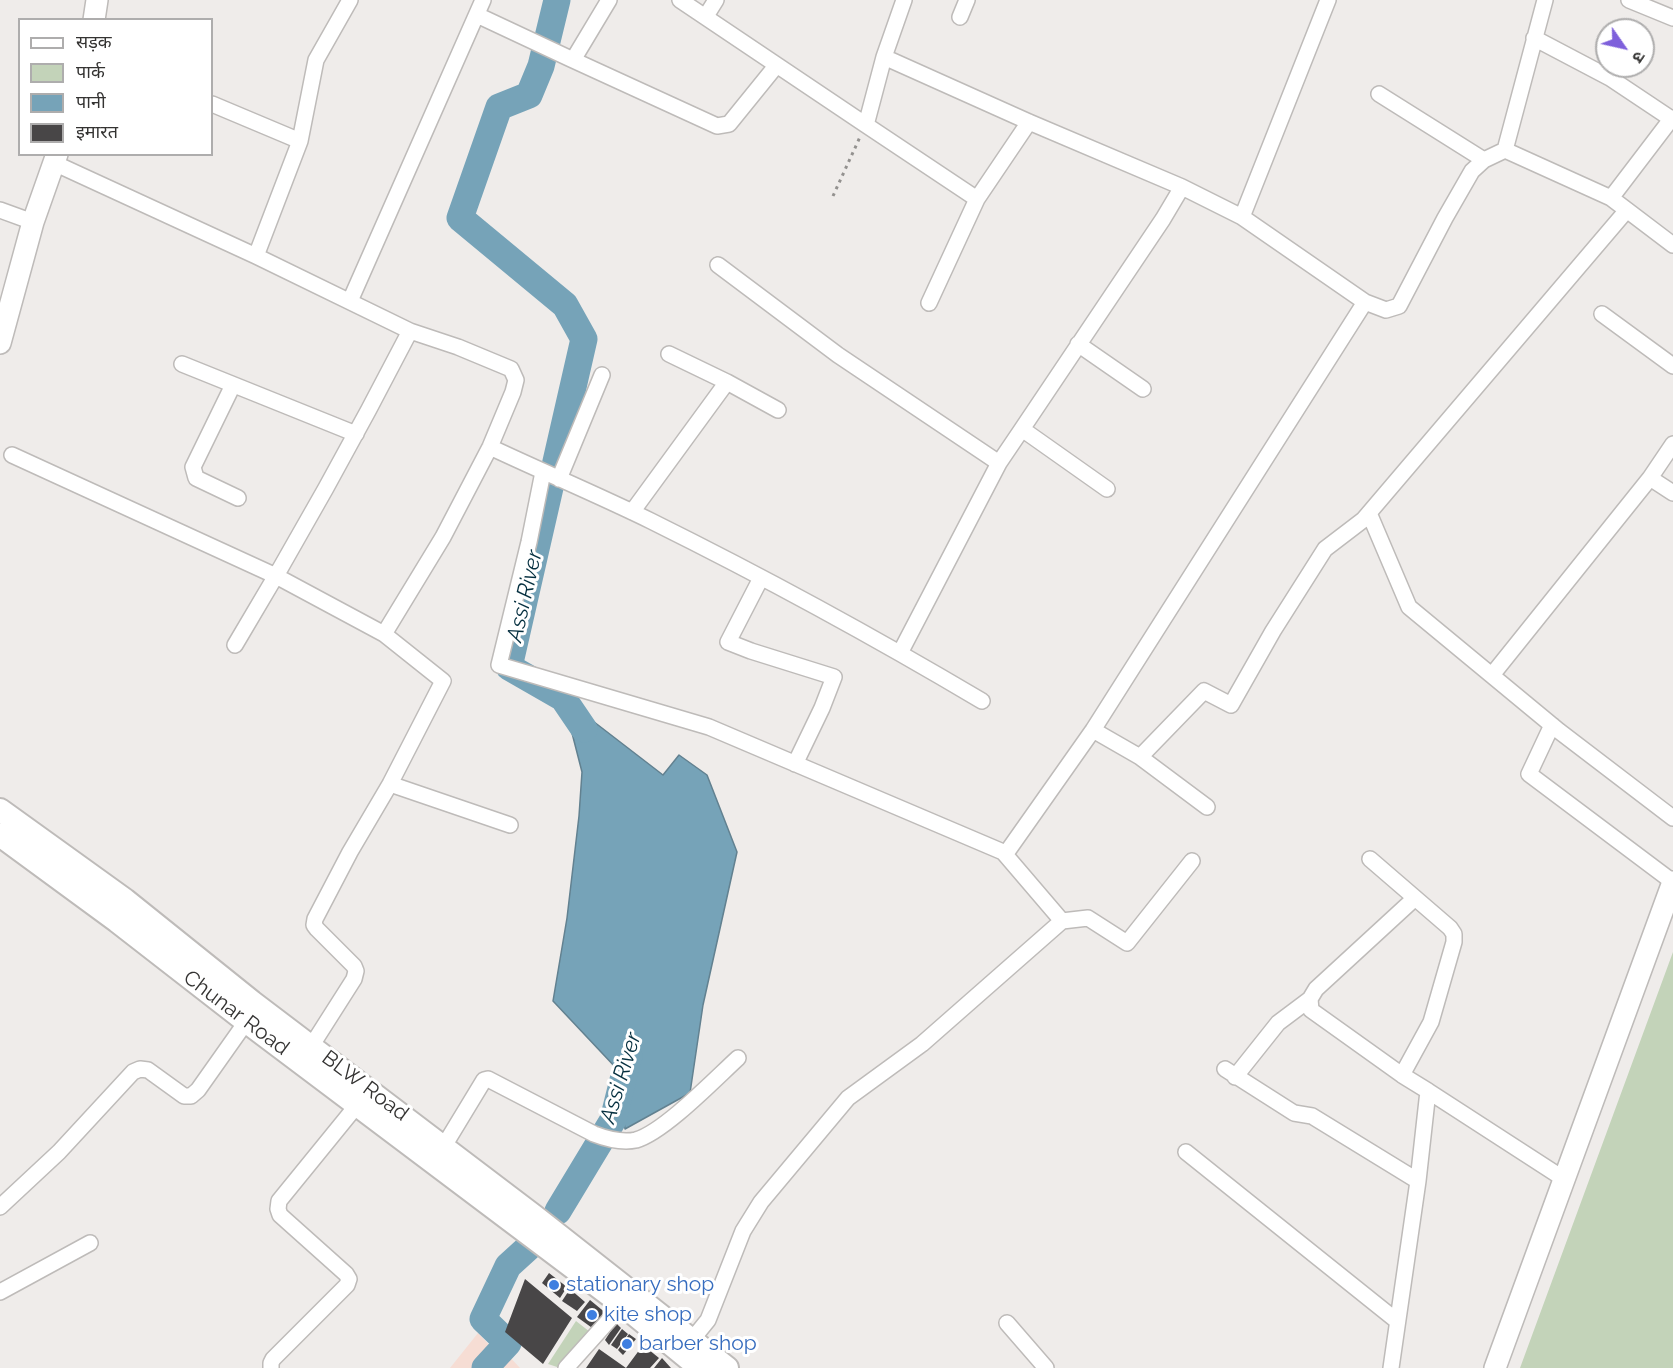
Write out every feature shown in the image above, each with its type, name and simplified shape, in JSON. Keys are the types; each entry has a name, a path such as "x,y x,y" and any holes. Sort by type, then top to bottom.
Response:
{"main road":[{"name":"BLW Road","path":"0,810 125,900 252,1013 312,1045 364,1097 444,1146 529,1223 628,1299 727,1368"},
{"name":"Chunar Road","path":"0,835 117,921 252,1013 529,1223"},
{"path":"628,1299 700,1368"}],"street":[{"path":"93,18 97,0"},
{"path":"256,256 300,141 316,60 350,0"},
{"path":"350,301 483,0"},
{"path":"573,60 609,0"},
{"path":"680,0 977,199"},
{"path":"706,16 717,0"},
{"path":"866,125 884,57 904,0"},
{"path":"960,17 967,0"},
{"path":"1242,217 1328,0"},
{"path":"1505,150 1545,0"},
{"path":"1629,0 1673,18"},
{"path":"477,15 717,126 729,124 776,66"},
{"path":"1534,38 1610,78 1672,119 1611,198"},
{"path":"884,57 1182,187 1242,217 1365,302 1386,309 1400,306 1472,171 1484,160 1505,150 1611,198 1673,245"},
{"path":"1379,94 1484,160"},
{"path":"213,104 300,141"},
{"path":"929,303 977,199 1029,122"},
{"path":"0,343 33,222 55,159 410,331 458,347 511,369 516,380 513,392 490,447 443,537 384,634"},
{"path":"900,653 999,463 1157,228 1182,187"},
{"path":"0,210 33,222"},
{"path":"1140,758 1204,691 1231,705 1273,631 1325,549 1363,520 1627,210"},
{"path":"718,265 838,355 999,463"},
{"path":"1003,852 1010,850 1059,776 1094,730 1365,302"},
{"path":"1602,314 1673,366"},
{"path":"235,645 356,434 410,331"},
{"path":"1078,344 1143,388"},
{"path":"669,354 778,410"},
{"path":"182,364 356,434"},
{"path":"559,479 602,375"},
{"path":"632,512 727,382"},
{"path":"233,385 193,468 196,478 238,498"},
{"path":"1022,429 1107,489"},
{"path":"1492,675 1650,478 1673,444"},
{"path":"490,447 632,512 761,578 900,653 982,701"},
{"path":"12,455 276,576 384,634 443,681 390,784 350,852 315,919 314,925 317,929 354,966 356,971 354,979 312,1045"},
{"path":"543,472 529,542 499,665 709,728 1003,852 1062,921"},
{"path":"1650,478 1673,493"},
{"path":"1369,513 1409,607 1552,725 1673,818"},
{"path":"761,578 728,642 834,677 795,764"},
{"path":"1494,1368 1673,882 1529,774 1552,725"},
{"path":"1094,730 1140,758 1207,807"},
{"path":"390,784 510,825"},
{"path":"1370,858 1454,934 1454,942 1431,1022 1402,1075"},
{"path":"691,1341 708,1320 743,1231 761,1202 848,1098 922,1044 1062,921 1088,918 1127,943 1192,861"},
{"path":"1415,898 1316,989 1310,999 1278,1023 1230,1073 1294,1113 1312,1116 1418,1181"},
{"path":"1310,999 1311,1010 1402,1075 1564,1179"},
{"path":"0,1208 60,1152 133,1071 148,1070 184,1096 191,1096 198,1090 252,1013"},
{"path":"444,1146 481,1082 488,1078 601,1136 633,1140 660,1126 682,1109 738,1058"},
{"path":"1391,1368 1418,1181 1428,1091"},
{"path":"272,1368 273,1359 349,1283 346,1274 280,1215 279,1201 364,1097"},
{"path":"1186,1152 1396,1321"},
{"path":"0,1292 90,1243"},
{"path":"566,1368 628,1299"},
{"path":"1007,1323 1046,1368"}],"path":[{"path":"833,196 866,125"}],"shaded area":[{"path":"478,1333 493,1349 477,1368 450,1368"},
{"path":"507,1354 520,1368 493,1368"}],"green space":[{"path":"1673,952 1673,1368 1520,1368"},
{"path":"576,1321 590,1332 560,1368 548,1364"}],"water":[{"path":"563,698 663,775 679,755 707,775 737,852 703,1005 690,1093 625,1129 617,1069 553,1001 567,918 582,772"}],"building":[{"name":"stationary shop","path":"549,1273 567,1287 560,1298 542,1283"},
{"path":"525,1279 572,1318 543,1364 505,1332"},
{"path":"570,1289 585,1302 577,1311 562,1301"},
{"name":"kite shop","path":"590,1300 607,1314 595,1330 577,1317"},
{"path":"616,1323 621,1328 609,1345 605,1340"},
{"path":"622,1329 628,1334 617,1349 611,1345"},
{"name":"barber shop","path":"629,1334 636,1339 623,1355 618,1350"},
{"path":"643,1345 659,1358 650,1368 626,1368"},
{"path":"599,1349 626,1368 586,1368"},
{"path":"662,1358 671,1368 654,1368"}],"waterway":[{"name":"Assi River","path":"557,0 541,66 529,95 499,107 460,218 565,305 584,339 509,667 563,698 584,729"},
{"name":"Assi River","path":"558,1211 613,1120 629,1056"},
{"name":"Assi River","path":"485,1368 508,1343 483,1319 508,1266 530,1246"}],"place":[{"name":"stationary shop","path":"554,1285"},
{"name":"kite shop","path":"592,1315"},
{"name":"barber shop","path":"627,1344"}]}
